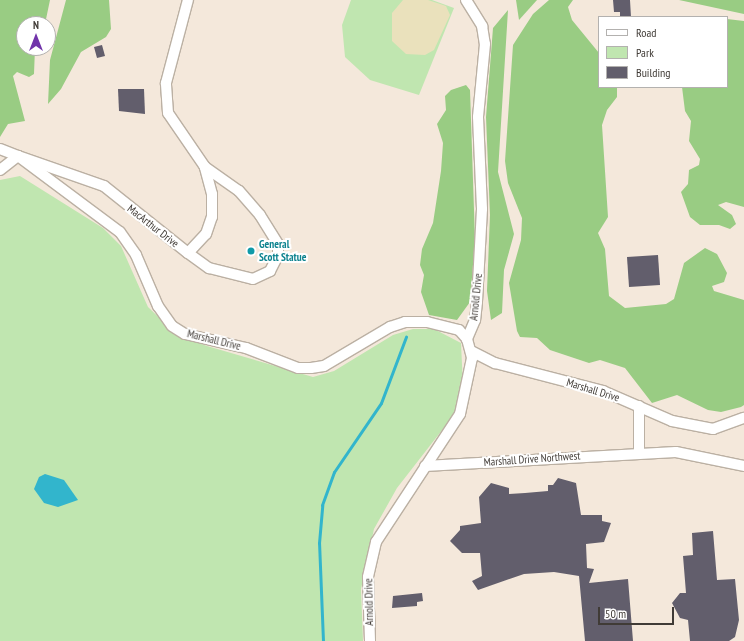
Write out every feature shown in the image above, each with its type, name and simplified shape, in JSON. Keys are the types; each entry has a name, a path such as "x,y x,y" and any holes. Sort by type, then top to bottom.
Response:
{"street":[{"name":"MacArthur Drive","path":"18,156 104,186 188,253 206,234 212,218 212,194 205,167 168,114 166,83 188,0"},
{"name":"Arnold Drive","path":"370,641 368,577 376,542 460,414 471,351 467,339 475,320 477,302 482,209 478,117 485,44 482,26 466,0"},
{"name":"Marshall Drive","path":"0,150 18,156 120,232 136,255 158,306 172,326 185,334 246,348 298,368 324,366 390,327 405,322 428,322 459,330 467,339"},
{"path":"0,170 18,156"},
{"path":"188,253 208,268 253,279 270,271 278,255 278,244 260,215 239,191 205,167"},
{"name":"Marshall Drive","path":"471,351 495,363 603,390 672,421 713,429 744,418"},
{"path":"639,406 639,452 676,452 744,466"},
{"name":"Marshall Drive Northwest","path":"425,466 639,452"}],"green space":[{"path":"0,0 50,0 47,16 16,16 16,56 35,56 34,74 29,77 17,72 13,76 25,121 8,124 0,137"},
{"path":"66,0 109,0 111,29 106,37 81,52 61,89 48,104 50,60 51,56 56,56 56,38"},
{"path":"351,0 432,0 454,8 419,95 370,80 345,57 342,25"},
{"path":"516,0 537,0 519,20"},
{"path":"549,0 573,0 568,7 572,20 598,52 598,88 617,88 617,97 607,110 602,125 608,217 598,233 605,249 609,296 625,308 666,304 674,299 684,263 705,248 717,254 727,273 724,282 712,286 714,291 744,300 744,405 741,407 721,412 708,410 677,395 652,403 625,368 600,360 589,363 550,350 537,338 520,337 517,331 509,283 521,240 522,218 508,183 505,161 513,45 533,14"},
{"path":"679,0 744,0 744,14"},
{"path":"508,10 498,172 514,234 504,270 502,313 491,320 487,291 490,215 486,117 493,28"},
{"path":"728,19 744,21 744,207 726,202 718,205 732,215 736,224 730,229 719,225 700,225 690,217 681,192 688,184 689,170 699,165 700,159 689,141 691,121 685,111 682,88 728,88"},
{"path":"466,85 470,90 475,240 470,302 457,320 429,315 421,292 424,275 420,265 422,249 433,223 441,171 443,143 437,124 446,110 445,96 451,90"},
{"path":"20,176 103,228 121,246 148,307 177,335 207,346 313,377 334,371 393,335 413,329 434,329 461,343 463,386 453,416 397,488 374,529 361,589 363,641 0,641 0,180"}],"sand":[{"path":"403,0 428,0 446,6 450,15 434,50 425,55 406,54 392,41 392,13"}],"water":[{"path":"45,474 64,480 78,500 58,507 44,503 34,489 39,477"}],"building":[{"path":"613,0 630,0 631,16 620,16 620,12 614,12"},
{"path":"102,45 105,56 97,58 94,47"},
{"path":"118,89 144,89 145,114 119,111"},
{"path":"658,255 660,285 629,287 627,257"},
{"path":"558,478 576,483 581,515 602,515 602,521 611,523 604,542 586,544 587,568 594,569 589,583 628,579 633,641 585,641 579,576 554,572 524,574 478,590 472,581 482,576 480,553 462,553 450,541 460,530 460,526 481,523 479,497 491,483 509,488 509,494 525,493 548,491 548,485 553,485"},
{"path":"713,531 717,580 735,579 739,620 735,637 729,641 690,641 688,620 680,618 672,603 680,593 686,593 683,556 693,555 692,533"},
{"path":"422,593 423,601 417,602 417,606 392,608 393,596"}],"waterway":[{"path":"323,641 319,543 322,505 334,472 381,403 406,337"}],"place":[{"name":"General Scott Statue","path":"251,251"}]}
